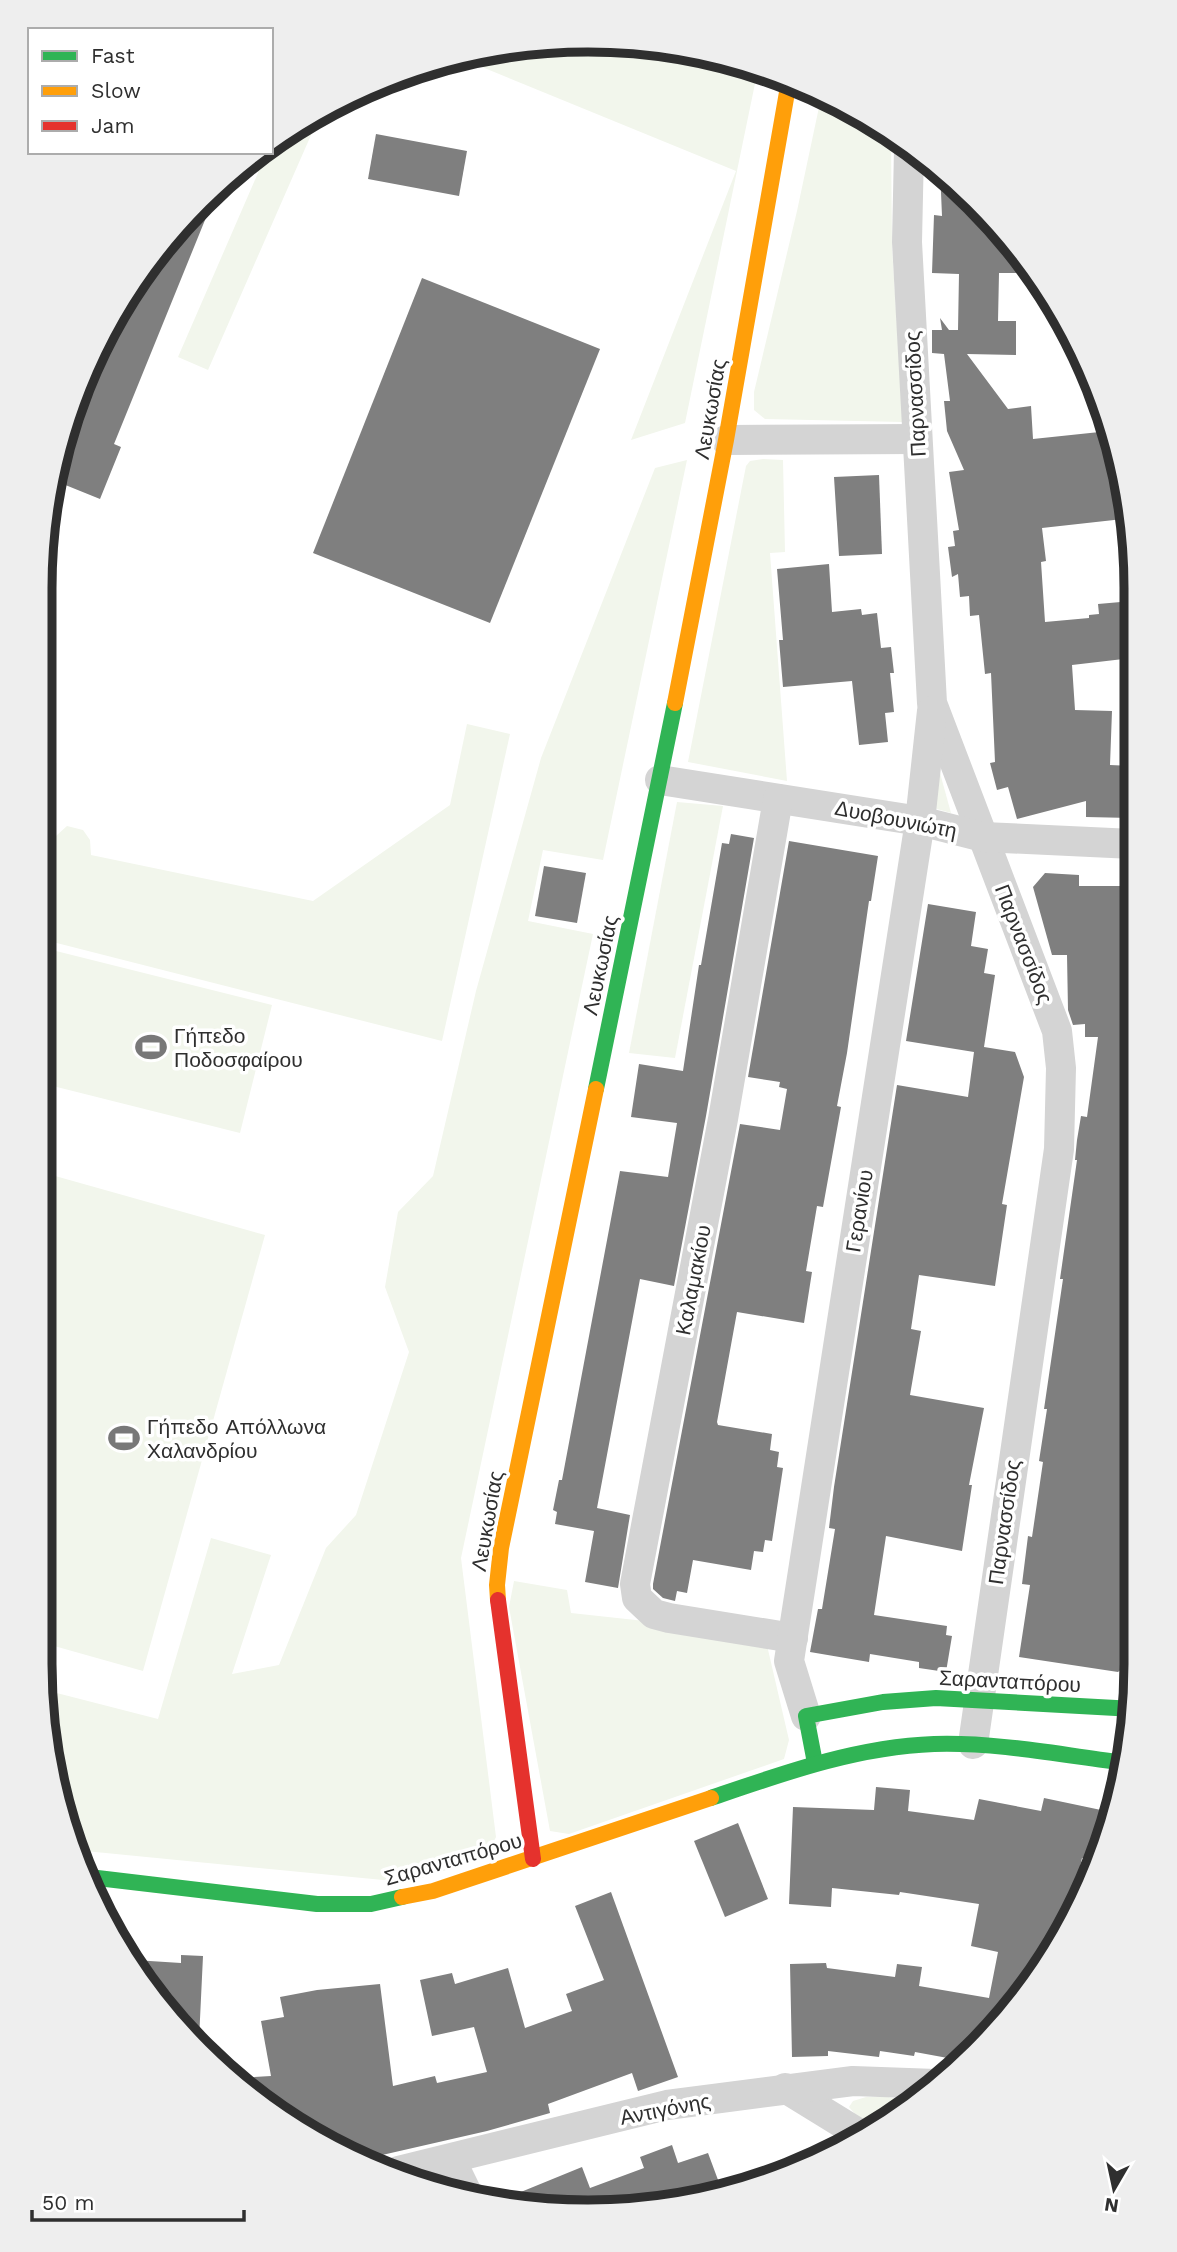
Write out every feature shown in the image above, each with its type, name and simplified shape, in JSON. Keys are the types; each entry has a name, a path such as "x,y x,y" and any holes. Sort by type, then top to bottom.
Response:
{"street":[{"name":"Λευκωσίας","path":"533,1858 499,1619 497,1585 501,1548 660,780 726,440 787,91"},
{"name":"Παρνασσίδος","path":"909,159 907,242 932,703 1057,1031 1061,1080 1059,1149 973,1744"},
{"path":"726,440 917,439"},
{"name":"Γερανίου","path":"806,1716 789,1661 920,821 932,703"},
{"name":"Δυοβουνιώτη","path":"660,780 920,821 983,837 1124,845"},
{"name":"Καλαμακίου","path":"778,799 721,1133 635,1584 637,1598 654,1614 793,1638"},
{"name":"Σαρανταπόρου","path":"806,1716 883,1702 936,1698 1122,1708"},
{"path":"806,1716 815,1763"},
{"name":"Σαρανταπόρου","path":"97,1878 317,1904 372,1904 433,1891 815,1763 884,1749 933,1744 973,1744 1115,1762"},
{"name":"Αντιγόνης","path":"409,2169 667,2105 853,2081 921,2083"},
{"path":"785,2088 853,2130"},
{"path":"451,2160 463,2184"}],"shaded area":[{"path":"588,52 658,57 756,79 685,423 631,440 736,171 477,65 519,57"},
{"path":"819,105 891,147 892,247 903,422 765,419 754,410 754,392"},
{"path":"314,129 208,370 178,357 258,173 258,167 262,163"},
{"path":"687,460 603,860 543,850 528,921 593,934 461,1558 496,1837 486,1857 419,1879 383,1880 86,1851 63,1768 54,1692 158,1719 211,1538 271,1555 232,1674 279,1665 326,1548 356,1515 409,1352 385,1287 398,1212 433,1176 476,991 541,758 655,468"},
{"path":"783,460 785,552 770,553 787,781 688,762 746,466 750,461"},
{"path":"467,724 510,734 442,1041 52,942 52,840 67,826 83,830 90,840 91,855 313,901 450,805"},
{"path":"937,762 951,813 930,807"},
{"path":"677,802 723,806 675,1058 629,1053"},
{"name":"Γήπεδο Ποδοσφαίρου","path":"56,951 272,1005 240,1133 52,1086 52,967"},
{"name":"Γήπεδο Απόλλωνα Χαλανδρίου","path":"52,1175 265,1235 143,1671 52,1645"},
{"path":"514,1581 567,1590 571,1613 654,1622 766,1641 789,1740 784,1759 569,1834 550,1831 509,1607"},
{"path":"866,2097 900,2099 867,2121 849,2107 853,2101"}],"building":[{"path":"376,134 467,151 459,196 368,179"},
{"path":"941,185 968,209 1022,273 999,273 998,321 1016,321 1016,355 967,354 1008,409 1031,406 1033,439 1101,432 1120,519 1042,528 1046,561 1041,562 1045,622 1089,618 1089,615 1099,614 1098,604 1124,602 1124,659 1072,665 1075,710 1112,711 1110,765 1124,766 1124,818 1086,817 1086,801 1017,819 1008,787 997,790 990,763 995,762 991,673 985,674 979,615 970,616 969,596 960,597 958,574 952,577 948,547 955,546 953,531 959,530 949,472 964,470 947,431 944,401 950,401 944,354 932,353 932,330 942,330 940,318 949,330 958,330 959,274 932,273 934,215 942,216"},
{"path":"210,208 114,444 121,447 100,499 63,484 81,416 93,383 124,320 143,291 163,262"},
{"path":"422,278 600,349 490,623 313,553"},
{"path":"879,475 882,554 839,556 834,477"},
{"path":"829,564 832,612 861,609 862,615 877,613 881,648 891,647 894,673 890,673 894,712 885,713 888,742 859,745 852,681 783,687 779,640 783,640 777,569"},
{"path":"731,834 754,838 674,1286 640,1279 597,1508 630,1515 618,1588 585,1582 594,1531 555,1524 557,1512 553,1510 559,1480 562,1480 620,1171 668,1177 677,1123 631,1117 639,1064 683,1071 699,965 722,843 729,844"},
{"path":"789,841 878,856 837,1106 841,1107 823,1207 817,1206 806,1271 812,1272 804,1323 737,1312 717,1422 718,1425 772,1434 770,1450 779,1452 777,1467 783,1468 772,1541 765,1540 763,1552 754,1551 751,1570 693,1560 687,1593 677,1591 675,1601 663,1598 653,1589 653,1584 740,1124 780,1130 787,1089 779,1087 780,1082 748,1077"},
{"path":"544,866 586,873 577,923 535,916"},
{"path":"1045,873 1079,875 1079,886 1124,886 1124,1664 1118,1672 1019,1657 1030,1585 1022,1584 1028,1536 1032,1537 1043,1462 1039,1461 1047,1409 1044,1409 1063,1279 1060,1279 1077,1160 1077,1140 1081,1116 1087,1117 1098,1037 1085,1037 1085,1024 1073,1025 1068,1010 1067,955 1052,955 1033,887"},
{"path":"928,904 976,912 971,946 988,949 984,973 995,975 984,1047 1015,1052 1024,1077 1002,1204 1007,1205 995,1286 919,1275 911,1329 921,1331 910,1395 984,1408 969,1485 972,1485 962,1551 886,1536 874,1615 947,1626 946,1635 952,1636 946,1672 919,1668 919,1662 870,1654 869,1662 810,1652 818,1609 822,1609 835,1529 829,1528 834,1487 897,1085 968,1097 974,1052 906,1041"},
{"path":"876,1787 910,1790 908,1811 974,1820 979,1799 1041,1811 1044,1798 1101,1810 1088,1859 1082,1858 1075,1888 1053,1932 1014,1990 968,2043 950,2059 915,2052 914,2056 880,2051 879,2057 828,2051 828,2056 792,2057 790,1964 826,1963 827,1968 895,1977 897,1964 922,1967 919,1986 989,1998 998,1952 971,1946 979,1904 900,1892 899,1895 832,1888 831,1907 789,1904 793,1807 874,1810"},
{"path":"738,1823 768,1899 725,1917 694,1841"},
{"path":"611,1892 678,2077 638,2091 632,2073 548,2104 550,2113 487,2131 377,2156 320,2128 248,2077 271,2076 261,2021 284,2017 280,1997 317,1990 380,1984 393,2086 435,2076 437,2083 487,2072 474,2027 432,2036 420,1980 452,1973 455,1984 508,1968 525,2028 572,2011 566,1994 604,1980 575,1906"},
{"path":"181,1955 203,1956 199,2032 163,1990 143,1961 181,1963"},
{"path":"672,2145 678,2163 708,2153 719,2183 658,2195 653,2193 624,2198 588,2200 515,2194 582,2167 590,2188 644,2168 640,2157"}],"traffic: fast":[{"path":"596,1089 675,703"},
{"path":"815,1763 806,1716 883,1702 936,1698 1122,1708"},
{"path":"711,1798 821,1763 905,1746 982,1745 1115,1762"},
{"path":"97,1878 317,1904 371,1904 402,1897"}],"traffic: slow":[{"path":"675,703 726,440 787,91"},
{"path":"498,1600 501,1548 596,1089"},
{"path":"402,1897 433,1891 711,1798"}],"traffic: jam":[{"path":"498,1600 533,1859"}],"place":[{"name":"Γήπεδο Ποδοσφαίρου","path":"151,1047"},
{"name":"Γήπεδο Απόλλωνα Χαλανδρίου","path":"124,1438"}]}
